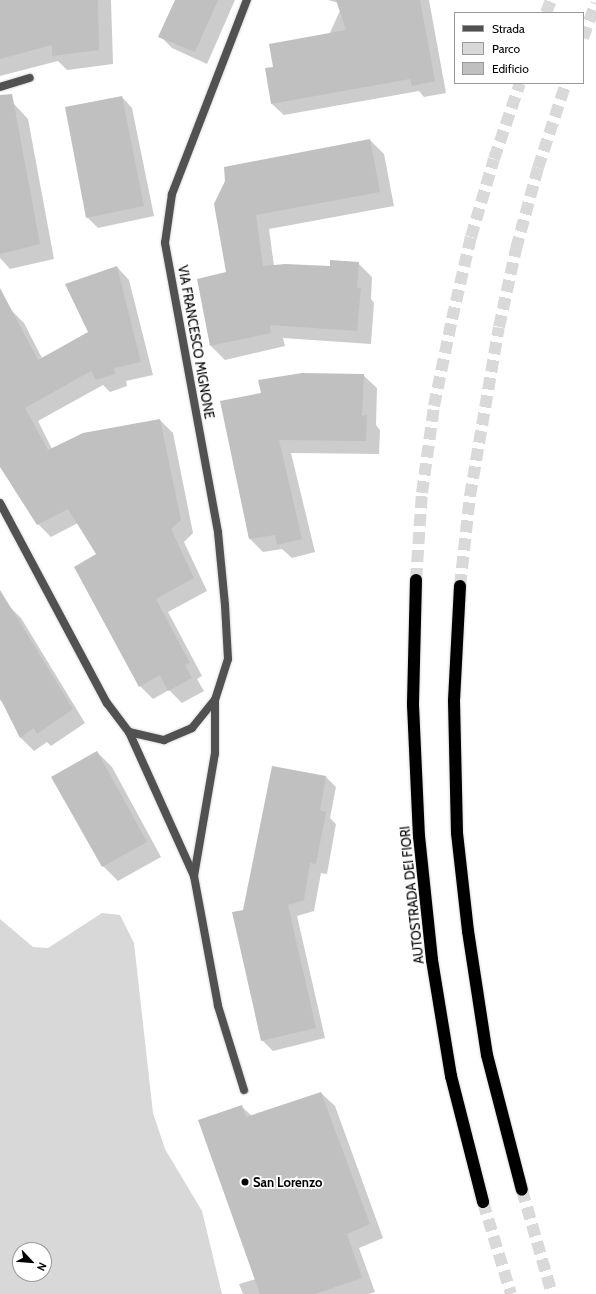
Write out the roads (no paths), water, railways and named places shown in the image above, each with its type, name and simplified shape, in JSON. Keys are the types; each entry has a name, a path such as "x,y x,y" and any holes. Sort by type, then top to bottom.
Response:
{"highway":[{"name":"AUTOSTRADA DEI FIORI","path":"416,580 414,713 419,836 432,960 451,1076 483,1202"},
{"path":"460,586 454,702 457,833 468,931 487,1055 522,1190"}],"street":[{"name":"VIA FRANCESCO MIGNONE","path":"194,876 214,753 215,700 228,659 218,532 165,242 172,194 247,0"},
{"path":"0,87 30,78"},
{"name":"VIA FRANCESCO MIGNONE","path":"0,503 107,703 130,732 194,876 218,1006 244,1090"},
{"name":"VIA FRANCESCO MIGNONE","path":"130,732 164,740 192,728 215,700"}],"tunnel":[{"path":"546,12 551,0"},
{"path":"584,35 596,3"},
{"path":"416,580 422,493 434,406 452,319 471,237 494,159 520,84"},
{"path":"460,586 470,496 499,327 516,249 538,168 566,84"},
{"path":"522,1190 552,1294"},
{"path":"483,1202 511,1294"}],"place":[{"name":"San Lorenzo","path":"245,1182"}]}
